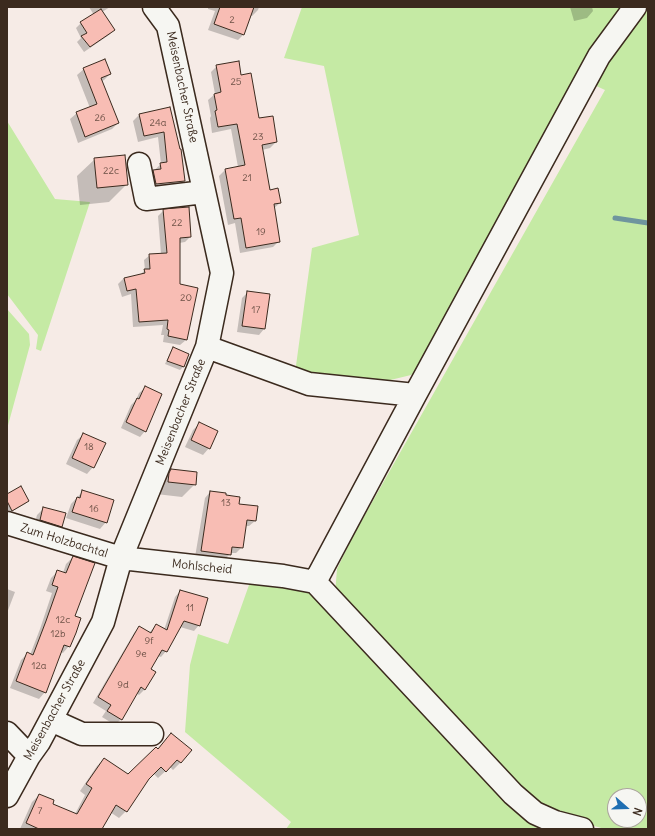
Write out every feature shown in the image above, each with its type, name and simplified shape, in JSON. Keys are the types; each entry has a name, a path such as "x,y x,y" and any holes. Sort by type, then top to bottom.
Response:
{"street":[{"name":"Meisenbacher Straße","path":"7,796 29,756 39,742 103,622 121,558 207,347 222,273 168,26 154,7"},
{"path":"582,829 555,822 535,813 514,794 315,582 599,56 635,7"},
{"path":"140,164 146,199 204,192"},
{"path":"207,347 308,384 415,395"},
{"name":"Zum Holzbachtal","path":"7,523 121,558"},
{"name":"Mohlscheid","path":"121,558 283,576 315,582"},
{"path":"51,720 82,734 152,734"},
{"path":"7,733 29,756"}],"green space":[{"path":"302,7 624,7 429,363 411,375 378,383 295,373 312,248 359,235 324,66 284,58"},
{"path":"646,7 648,7 648,829 605,829 551,814 522,791 335,594 337,569 353,536 605,90 592,84"},
{"path":"7,121 55,199 90,202 41,351 36,349 38,335 7,294"},
{"path":"7,309 29,334 30,345 7,429"},
{"path":"250,579 286,581 322,597 565,829 286,829 291,822 185,732 190,665 198,634 228,644"}],"building":[{"path":"220,7 254,7 244,35 214,24"},
{"path":"101,9 115,30 90,47 81,36 87,33 80,22"},
{"path":"105,59 111,74 101,78 119,123 85,137 76,112 97,104 83,68"},
{"path":"239,61 241,75 251,73 259,118 273,116 277,142 262,145 270,190 278,188 281,203 274,204 280,242 246,248 241,218 234,219 225,169 245,165 237,124 218,127 214,94 221,92 216,65"},
{"path":"170,107 181,149 185,181 156,184 153,170 161,169 160,163 167,162 164,132 144,136 139,114"},
{"path":"125,155 128,185 97,188 94,158"},
{"path":"189,207 191,237 180,238 180,284 198,288 187,340 168,336 168,320 139,322 136,289 127,291 124,278 145,273 144,269 150,269 149,254 167,253 163,209"},
{"path":"247,291 270,294 265,329 242,326"},
{"path":"173,347 189,354 184,367 167,361"},
{"path":"145,386 162,394 146,432 126,422 137,398 139,399"},
{"path":"199,422 218,431 210,449 191,440"},
{"path":"83,433 106,443 94,468 72,458"},
{"path":"171,469 197,472 196,485 168,482"},
{"path":"21,486 29,501 12,511 7,501 7,494"},
{"path":"82,490 114,500 107,523 72,512 77,497 80,498"},
{"path":"210,491 240,497 239,504 258,506 256,521 247,520 243,548 232,547 231,555 201,551"},
{"path":"43,507 66,513 62,527 40,520"},
{"path":"73,556 95,563 75,616 81,618 76,633 70,647 64,645 46,693 16,681 27,652 33,655 46,621 58,587 52,585 57,570 66,573"},
{"path":"180,590 208,598 200,626 184,621 167,652 162,650 151,669 156,672 145,690 141,687 122,720 107,711 111,705 98,697 139,626 151,633 156,624 167,630"},
{"path":"171,733 192,750 181,763 177,760 166,772 161,767 149,779 127,812 116,805 102,829 39,829 26,823 39,794 54,800 53,804 77,814 92,788 86,784 104,758 128,774 156,747 158,749"}],"waterway":[{"path":"615,218 648,223"}]}
